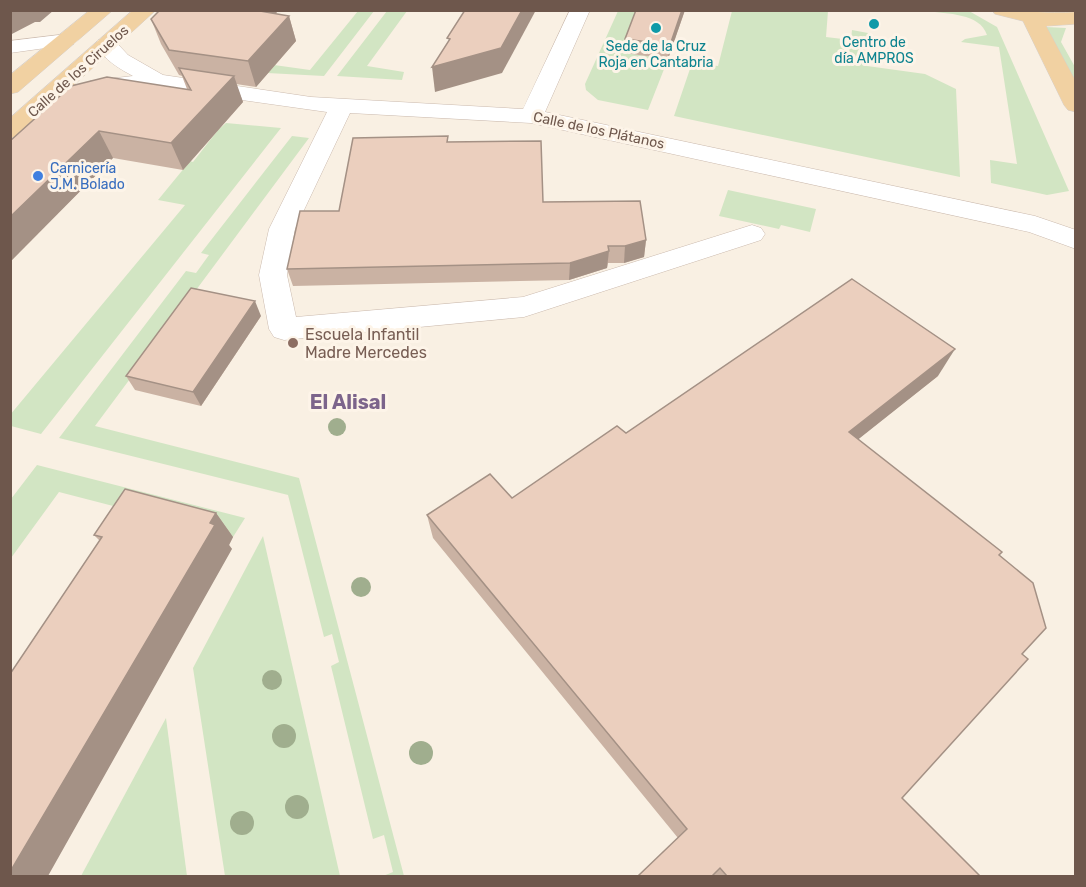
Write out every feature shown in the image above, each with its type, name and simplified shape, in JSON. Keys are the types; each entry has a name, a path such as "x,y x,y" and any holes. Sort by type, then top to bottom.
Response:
{"main road":[{"name":"Calle de los Ciruelos","path":"10,87 103,10"},
{"name":"Calle de los Ciruelos","path":"10,131 146,10"},
{"path":"1002,10 1032,19 1074,25"},
{"path":"1032,19 1076,105"}],"street":[{"path":"531,116 580,10"},
{"path":"10,47 67,40"},
{"name":"Calle de los Plátanos","path":"106,45 120,60 157,81"},
{"name":"Calle de los Plátanos","path":"42,102 83,88 157,81 311,104 531,116 1035,225 1076,240"},
{"path":"342,105 282,229 273,275 284,329 524,307 752,234"},
{"name":"Calle de los Plátanos","path":"1035,225 1076,223"}],"green space":[{"path":"358,11 374,11 324,76 267,73 274,65 310,70"},
{"path":"387,11 407,11 367,66 404,72 402,80 337,76"},
{"path":"618,11 640,11 624,53 668,59 648,110 598,100 586,90 585,84"},
{"path":"732,11 828,11 826,37 851,40 852,30 868,33 867,66 925,74 956,89 960,177 674,116 692,63 718,66"},
{"path":"927,11 969,11 997,27 1069,191 1047,195 991,183 990,160 1017,164 999,47 961,42 965,39 987,35 977,22 953,14"},
{"path":"1046,27 1066,28 1061,42 1075,67 1075,83"},
{"path":"226,123 281,128 41,434 11,426 10,415 185,205 158,200 190,161 193,162"},
{"path":"292,136 309,138 95,426 299,478 404,876 383,876 393,872 384,835 373,839 331,666 339,662 332,634 324,637 288,495 59,438 186,271 196,273 209,255 201,253"},
{"path":"728,190 816,209 810,232 781,225 779,229 719,216"},
{"path":"37,465 245,518 233,537 59,492 11,558 11,499"},
{"path":"263,536 340,876 225,876 193,668"},
{"path":"166,718 187,876 81,876"}],"building":[{"path":"160,10 254,10 289,16 248,61 169,50 151,19"},
{"path":"465,10 522,10 501,48 432,67 450,39 447,38"},
{"name":"Sede de la Cruz Roja en Cantabria","path":"636,10 682,10 670,45 625,39"},
{"path":"179,68 234,76 171,143 99,131 10,217 10,141 71,86 107,77 191,90"},
{"path":"448,136 447,142 541,141 543,202 640,201 646,240 625,246 608,246 609,251 570,263 287,269 300,211 339,211 353,138"},
{"path":"852,279 955,349 849,432 1002,552 999,555 1033,583 1046,628 1022,654 1028,659 902,798 980,876 727,876 720,868 712,876 638,876 687,829 427,515 490,474 512,498 617,426 626,433"},
{"path":"191,288 255,301 193,392 126,376"},
{"path":"125,489 216,513 210,523 215,525 10,872 10,674 102,537 94,535"}],"place":[{"name":"Centro de día AMPROS","path":"874,24"},
{"name":"Sede de la Cruz Roja en Cantabria","path":"656,28"},
{"name":"Carnicería J.M. Bolado","path":"38,176"},
{"name":"Escuela Infantil Madre Mercedes","path":"293,343"}],"district":[{"name":"El Alisal","path":"348,402"}]}
